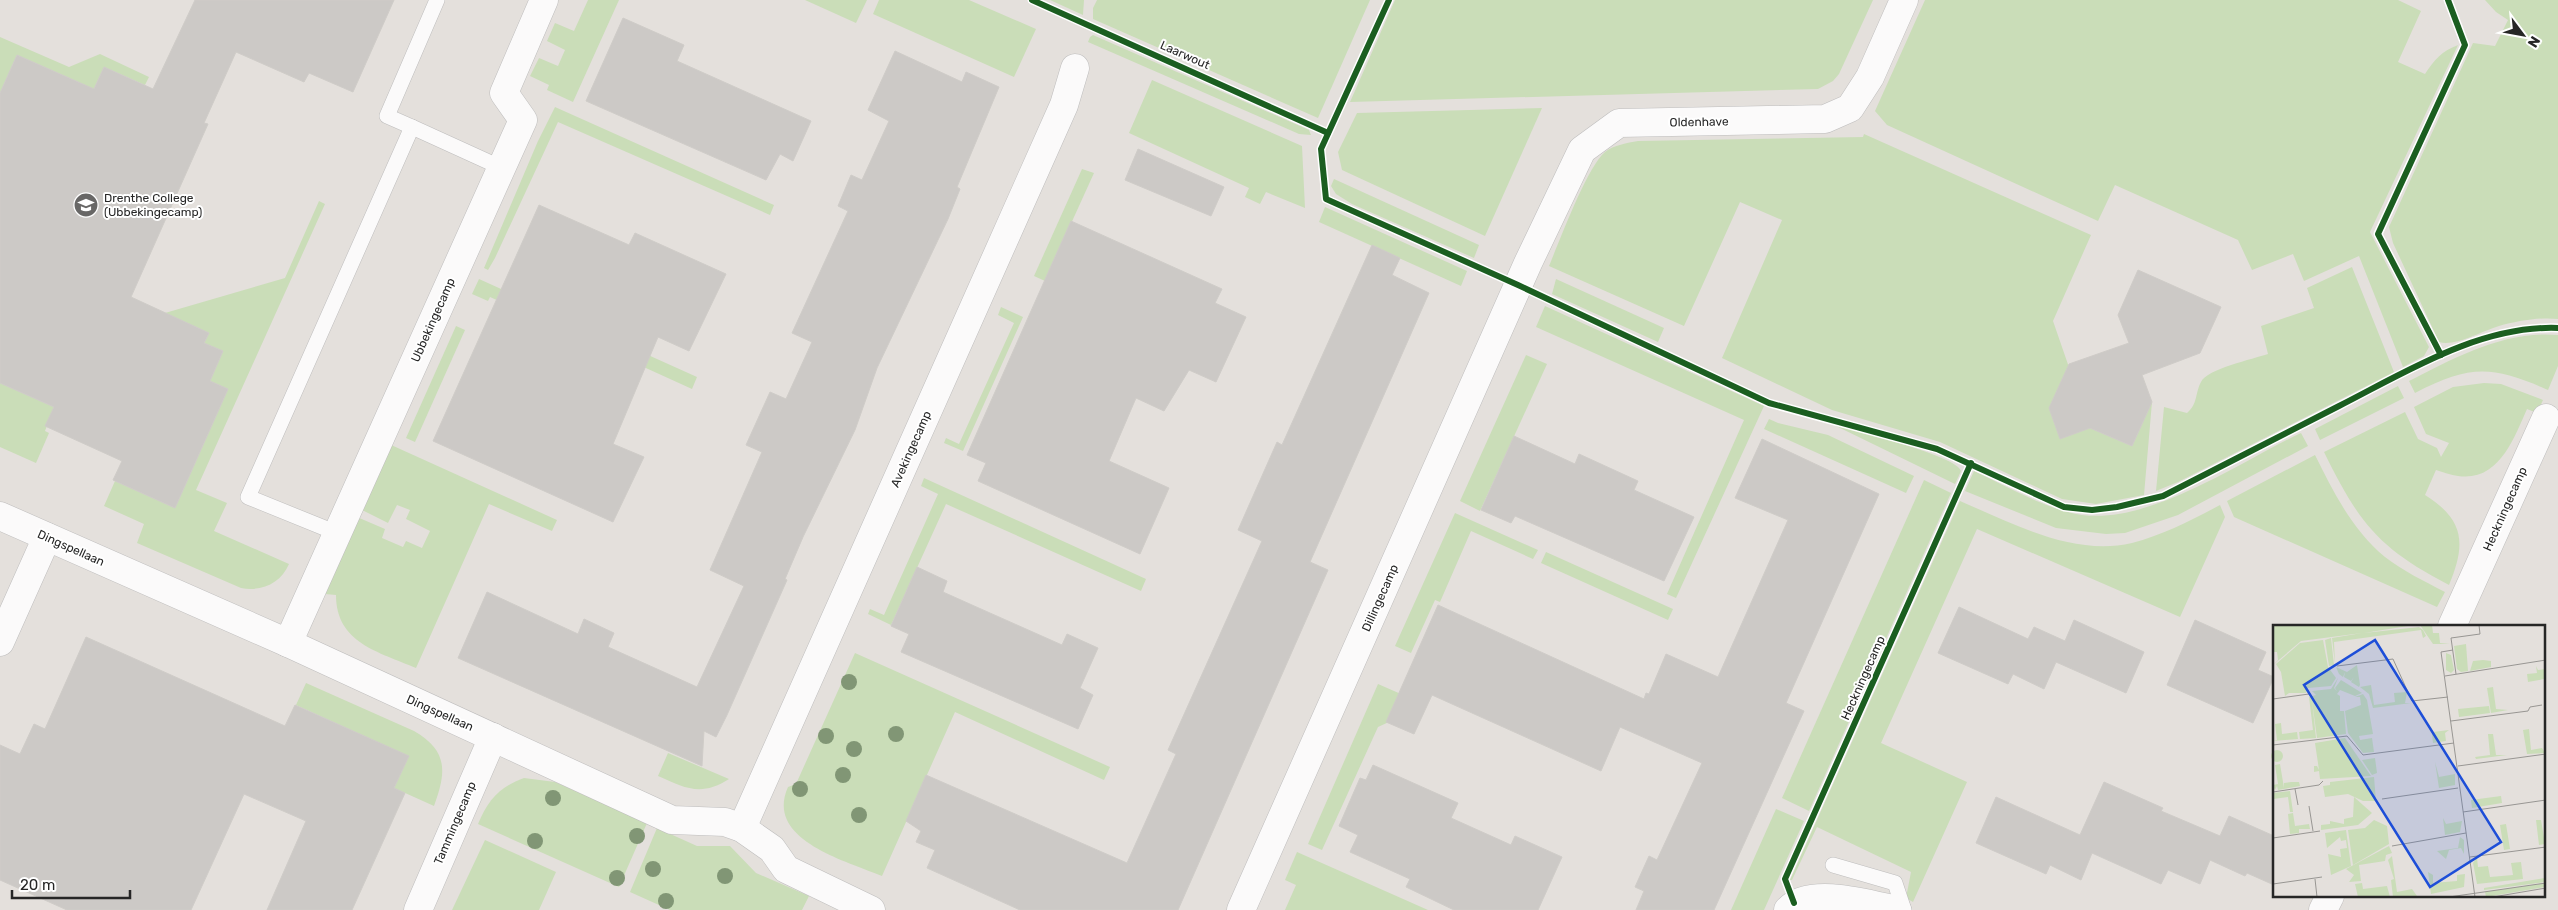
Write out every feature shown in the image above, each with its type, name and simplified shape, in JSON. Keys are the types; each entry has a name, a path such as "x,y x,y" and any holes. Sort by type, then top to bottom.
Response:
{"street":[{"name":"Ubbekingecamp","path":"288,643 523,120 504,93 544,0"},
{"name":"Oldenhave","path":"1518,285 1582,150 1619,124 1825,119 1850,108 1870,77 1904,0"},
{"name":"Avekingecamp","path":"742,828 1064,105 1075,68"},
{"name":"Dillingecamp","path":"1241,910 1518,285"},
{"name":"Heckningecamp","path":"2452,625 2546,418"},
{"name":"Dingspellaan","path":"0,516 288,643 672,820 725,822 742,828 772,849 786,869 871,910"},
{"path":"0,642 47,537"},
{"name":"Tammingecamp","path":"418,910 493,737"},
{"path":"1788,910 1794,903 1832,897 1897,910"},
{"path":"2324,910 2329,898"}],"lane":[{"path":"437,0 387,116 502,168"},
{"path":"337,533 248,497 412,126"},
{"path":"1833,865 1895,883 1904,910"}],"green space":[{"path":"588,0 619,0 573,102 547,90 549,85 530,76 539,58 558,66 565,50 547,41 555,23 574,31"},
{"path":"805,0 867,0 856,23"},
{"path":"879,0 969,0 1036,29 1014,77 873,14"},
{"path":"1050,0 1084,0 1083,15"},
{"path":"1097,0 1370,0 1318,118 1093,19 1093,8"},
{"path":"1395,0 1873,0 1839,74 1833,81 1818,89 1350,102"},
{"path":"1925,0 2398,0 2421,11 2398,62 2425,74 2439,56 2458,45 2370,232 2429,347 2424,356 2403,367 2359,256 2304,281 2293,254 2252,270 2238,240 2115,185 2098,221 1887,125 1875,111"},
{"path":"2485,0 2558,0 2558,319 2536,319 2513,323 2461,340 2445,343 2439,342 2393,243 2389,227 2473,43 2495,46 2508,20 2496,12"},
{"path":"1093,35 1309,130 1311,135 1299,134 1088,42"},
{"path":"0,37 69,67 100,54 149,77 145,85 104,67 90,97 85,85 17,55 0,93"},
{"path":"1152,80 1302,146 1305,208 1266,192 1260,204 1245,197 1249,188 1129,133"},
{"path":"555,107 774,205 770,215 558,122 495,258 488,270 484,268 538,141"},
{"path":"1542,108 1485,236 1342,170 1338,152 1357,113"},
{"path":"1864,134 2091,235 2053,321 2090,428 2132,446 2152,402 2144,495 2096,504 2062,499 1940,442 1832,410 1722,358 1782,220 1740,202 1684,326 1549,266 1590,172 1605,152 1612,148 1638,141 1863,137"},
{"path":"1082,169 1094,173 1045,281 1034,276"},
{"path":"1334,179 1479,245 1474,258 1352,204 1336,194 1331,186"},
{"path":"319,201 325,204 196,490 227,503 214,531 289,564 286,571 270,585 256,589 241,588 137,543 144,524 104,506 115,481 175,508 228,389 210,381 223,351 204,343 209,333 165,313 285,278"},
{"path":"1325,207 1467,271 1461,286 1319,222"},
{"path":"2352,267 2394,372 2178,482 2156,491 2164,407 2187,413 2195,402 2199,386 2205,377 2221,369 2268,354 2261,326 2314,308 2307,288"},
{"path":"479,279 697,377 692,389 490,297 488,301 472,294"},
{"path":"1556,279 1664,328 1658,342 1552,294"},
{"path":"1545,306 1764,406 1676,598 1667,594 1744,420 1536,327"},
{"path":"1001,307 1023,317 963,451 944,443 946,438 959,444 1014,323 998,315"},
{"path":"456,326 465,330 415,442 406,438"},
{"path":"2538,335 2558,335 2558,366 2548,390 2511,376 2481,372 2451,377 2415,393 2409,381 2462,355 2499,341"},
{"path":"1526,355 1547,364 1480,511 1460,501"},
{"path":"0,383 54,407 45,431 49,433 36,463 0,447"},
{"path":"2484,383 2501,384 2543,400 2537,413 2527,409 2503,456 2484,472 2472,476 2458,476 2436,470 2425,495 2448,514 2455,524 2458,534 2458,557 2449,585 2404,559 2373,531 2348,498 2324,452 2405,412 2418,439 2437,448 2441,457 2449,443 2426,434 2414,407 2453,387"},
{"path":"2398,386 2404,398 2320,440 2315,429"},
{"path":"1769,419 1778,423 1828,435 1914,476 1906,493 1764,429"},
{"path":"1834,425 1925,451 1943,458 1961,471 1955,484"},
{"path":"2301,433 2308,446 2178,515 2125,533 2106,534 2056,528 1965,491 1974,471 2032,499 2068,512 2096,516 2125,513 2187,492"},
{"path":"389,444 557,520 552,531 489,504 416,668 374,651 362,644 343,624 338,611 336,595 325,594 357,517 385,529 382,538 403,547 406,541 422,548 430,531 406,519 410,510 397,505 388,523 360,509"},
{"path":"2315,455 2344,509 2373,546 2399,567 2445,592 2437,607 2234,517 2227,501"},
{"path":"924,478 1146,579 1141,591 946,504 891,625 868,614 870,609 884,615 938,494 921,486"},
{"path":"1924,480 1951,493 1809,811 1782,798"},
{"path":"1960,501 2043,536 2065,542 2088,545 2110,546 2144,540 2177,527 2220,505 2225,517 2180,617 1977,529 1881,743 1967,782 1913,902 1906,898 1911,872 1817,827 1792,880 1790,880"},
{"path":"1455,513 1538,550 1533,559 1471,531 1440,602 1435,600 1411,653 1395,646"},
{"path":"1546,552 1673,609 1668,620 1541,563"},
{"path":"855,653 1110,767 1104,780 955,712 882,876 813,846 798,834 788,821 784,805 788,787 796,784"},
{"path":"306,683 414,731 434,747 442,764 442,773 434,806 394,788 408,756 296,705"},
{"path":"1378,684 1426,705 1378,727 1322,850 1308,844"},
{"path":"668,753 729,779 710,788 693,789 658,776"},
{"path":"524,778 555,782 647,823 619,887 478,824 495,795"},
{"path":"1776,809 1804,821 1764,910 1731,910"},
{"path":"657,828 697,846 730,846 756,873 809,896 802,910 670,910 630,892"},
{"path":"485,840 556,872 539,910 452,910"},
{"path":"1297,852 1428,910 1285,910 1296,885 1285,880"}],"building":[{"name":"Drenthe College (Ubbekingecamp)","path":"195,0 394,0 353,92 309,73 304,82 236,52 204,123 208,124 131,297 209,333 204,343 223,351 210,381 228,389 175,508 113,480 122,461 45,426 54,407 0,383 0,93 17,55 94,89 104,67 153,89"},
{"path":"623,18 684,45 677,61 811,121 793,161 780,154 766,180 586,101"},
{"path":"895,51 962,82 966,72 999,87 957,187 960,189 948,219 877,368 855,430 803,537 785,579 787,580 727,715 716,737 704,731 702,766 458,658 487,592 578,634 584,619 614,633 608,647 697,687 744,586 710,570 762,452 746,445 770,392 786,399 812,342 792,333 848,211 838,206 851,175 862,180 889,121 868,110"},
{"path":"1138,149 1224,187 1211,216 1125,180"},
{"path":"539,205 629,245 635,233 726,274 689,351 658,337 613,444 644,457 613,522 433,441"},
{"path":"1071,221 1222,289 1215,303 1246,317 1216,382 1189,370 1164,411 1136,398 1109,461 1169,488 1140,554 978,481 986,463 967,455"},
{"path":"1372,245 1400,258 1392,275 1429,293 1310,562 1328,570 1178,910 1020,910 927,868 935,850 916,842 921,831 906,821 926,775 1127,863 1176,754 1168,750 1262,541 1238,530 1277,442 1282,445"},
{"path":"2138,270 2221,307 2200,353 2142,375 2152,402 2132,446 2090,428 2060,439 2049,408 2069,364 2129,343 2118,315"},
{"path":"1514,436 1575,464 1579,454 1638,481 1634,490 1694,517 1664,581 1515,516 1511,523 1481,510"},
{"path":"1762,439 1879,494 1786,703 1804,711 1714,910 1636,910 1644,891 1635,887 1649,856 1657,860 1702,763 1620,727 1601,771 1432,695 1414,734 1386,722 1438,605 1644,699 1646,693 1649,694 1666,654 1718,677 1788,520 1735,498"},
{"path":"917,567 947,581 943,592 972,605 1062,645 1067,634 1098,648 1080,688 1093,695 1078,729 901,652 909,634 891,626"},
{"path":"1959,607 2028,639 2034,627 2065,641 2074,620 2144,652 2126,693 2056,662 2044,689 2013,674 2008,684 1938,653"},
{"path":"2195,620 2266,652 2258,670 2273,677 2253,723 2167,685"},
{"path":"86,637 285,726 295,705 409,756 394,788 405,793 352,910 267,910 306,821 244,794 191,910 67,910 0,880 0,745 20,754 34,724 45,729"},
{"path":"1373,765 1458,803 1451,818 1511,845 1515,836 1562,857 1538,910 1454,910 1406,887 1410,879 1350,852 1358,835 1339,826 1360,778 1366,780"},
{"path":"2104,782 2163,808 2161,811 2220,836 2229,816 2273,836 2273,885 2247,873 2245,876 2210,860 2200,884 2168,870 2161,884 2092,853 2081,880 2050,865 2046,874 1976,843 1996,797 2080,835"}],"cycle path":[{"name":"Laarwout","path":"1032,0 1328,133"},
{"path":"1389,0 1321,149 1326,199 1518,285 1769,403 1937,449 2064,507 2092,510 2117,507 2163,496 2444,353 2500,334 2529,329 2558,328"},
{"path":"2441,355 2378,234 2465,45 2448,0"},
{"path":"1794,903 1785,879 1971,463"}],"place":[{"name":"Drenthe College (Ubbekingecamp)","path":"86,205"}]}
